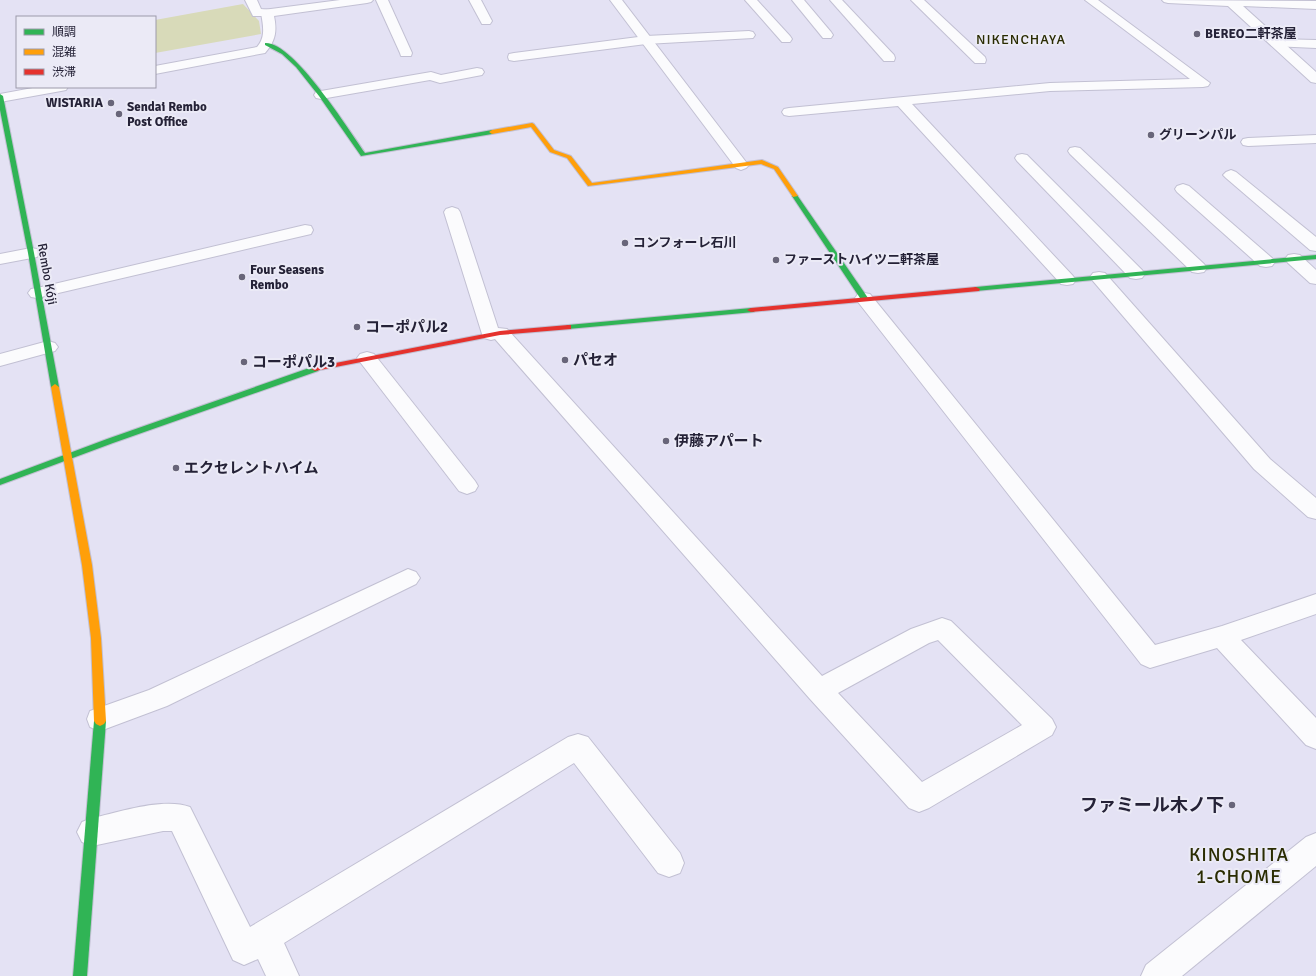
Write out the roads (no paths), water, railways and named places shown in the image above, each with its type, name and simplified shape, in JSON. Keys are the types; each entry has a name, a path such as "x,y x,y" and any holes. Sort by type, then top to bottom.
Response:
{"street":[{"path":"250,0 257,13 268,13 367,0"},
{"path":"382,0 406,53"},
{"path":"469,20 485,20 475,0"},
{"path":"616,0 741,164"},
{"path":"751,0 786,39"},
{"path":"798,0 827,35"},
{"path":"836,0 889,58"},
{"path":"917,0 980,60"},
{"path":"789,112 1050,87 1203,83 1091,0"},
{"path":"1168,0 1316,5"},
{"path":"1230,1 1316,79"},
{"path":"156,70 261,50 267,44 270,28 268,13"},
{"path":"514,57 646,40 749,35"},
{"path":"1276,43 1316,44"},
{"path":"267,44 284,53 292,60 321,94 362,155 532,125 552,151 570,157 590,185 762,162 776,168 864,298 1150,657 1312,611"},
{"path":"321,94 431,76 440,79 477,72"},
{"path":"0,97 56,88"},
{"name":"Rembo Kóji","path":"0,97 31,253 66,457 88,572 96,638 100,719 80,976"},
{"path":"901,101 1067,280"},
{"path":"1248,142 1316,139"},
{"path":"1075,151 1198,268"},
{"path":"1022,158 1136,274"},
{"path":"1231,175 1316,246"},
{"path":"1183,189 1266,262"},
{"path":"452,212 496,334 819,691 919,798 1042,727 942,628 920,636 819,691"},
{"path":"37,293 305,230"},
{"path":"0,259 31,253"},
{"path":"0,482 66,457 321,368 496,334 864,298 1316,257"},
{"path":"1294,259 1316,279"},
{"path":"1099,277 1262,464 1316,511"},
{"path":"0,360 48,347"},
{"path":"367,358 468,486"},
{"path":"100,719 158,698 408,578"},
{"path":"1222,636 1316,737"},
{"path":"92,832 163,817 180,817 244,949 578,746 669,863"},
{"path":"1157,976 1316,847"},
{"path":"264,937 283,976"}],"place":[{"name":"BEREO二軒茶屋","path":"1197,34"},
{"name":"WISTARIA","path":"111,103"},
{"name":"Sendai Rembo Post Office","path":"119,114"},
{"name":"グリーンパル","path":"1151,135"},
{"name":"コンフォーレ石川","path":"625,243"},
{"name":"ファーストハイツ二軒茶屋","path":"776,260"},
{"name":"Four Seasens Rembo","path":"242,277"},
{"name":"コーポパル2","path":"357,327"},
{"name":"パセオ","path":"565,360"},
{"name":"コーポパル3","path":"244,362"},
{"name":"伊藤アパート","path":"666,441"},
{"name":"エクセレントハイム","path":"176,468"},
{"name":"ファミール木ノ下","path":"1232,805"}],"district":[{"name":"NIKENCHAYA","path":"1021,39"},
{"name":"KINOSHITA 1-CHOME","path":"1239,866"}]}
